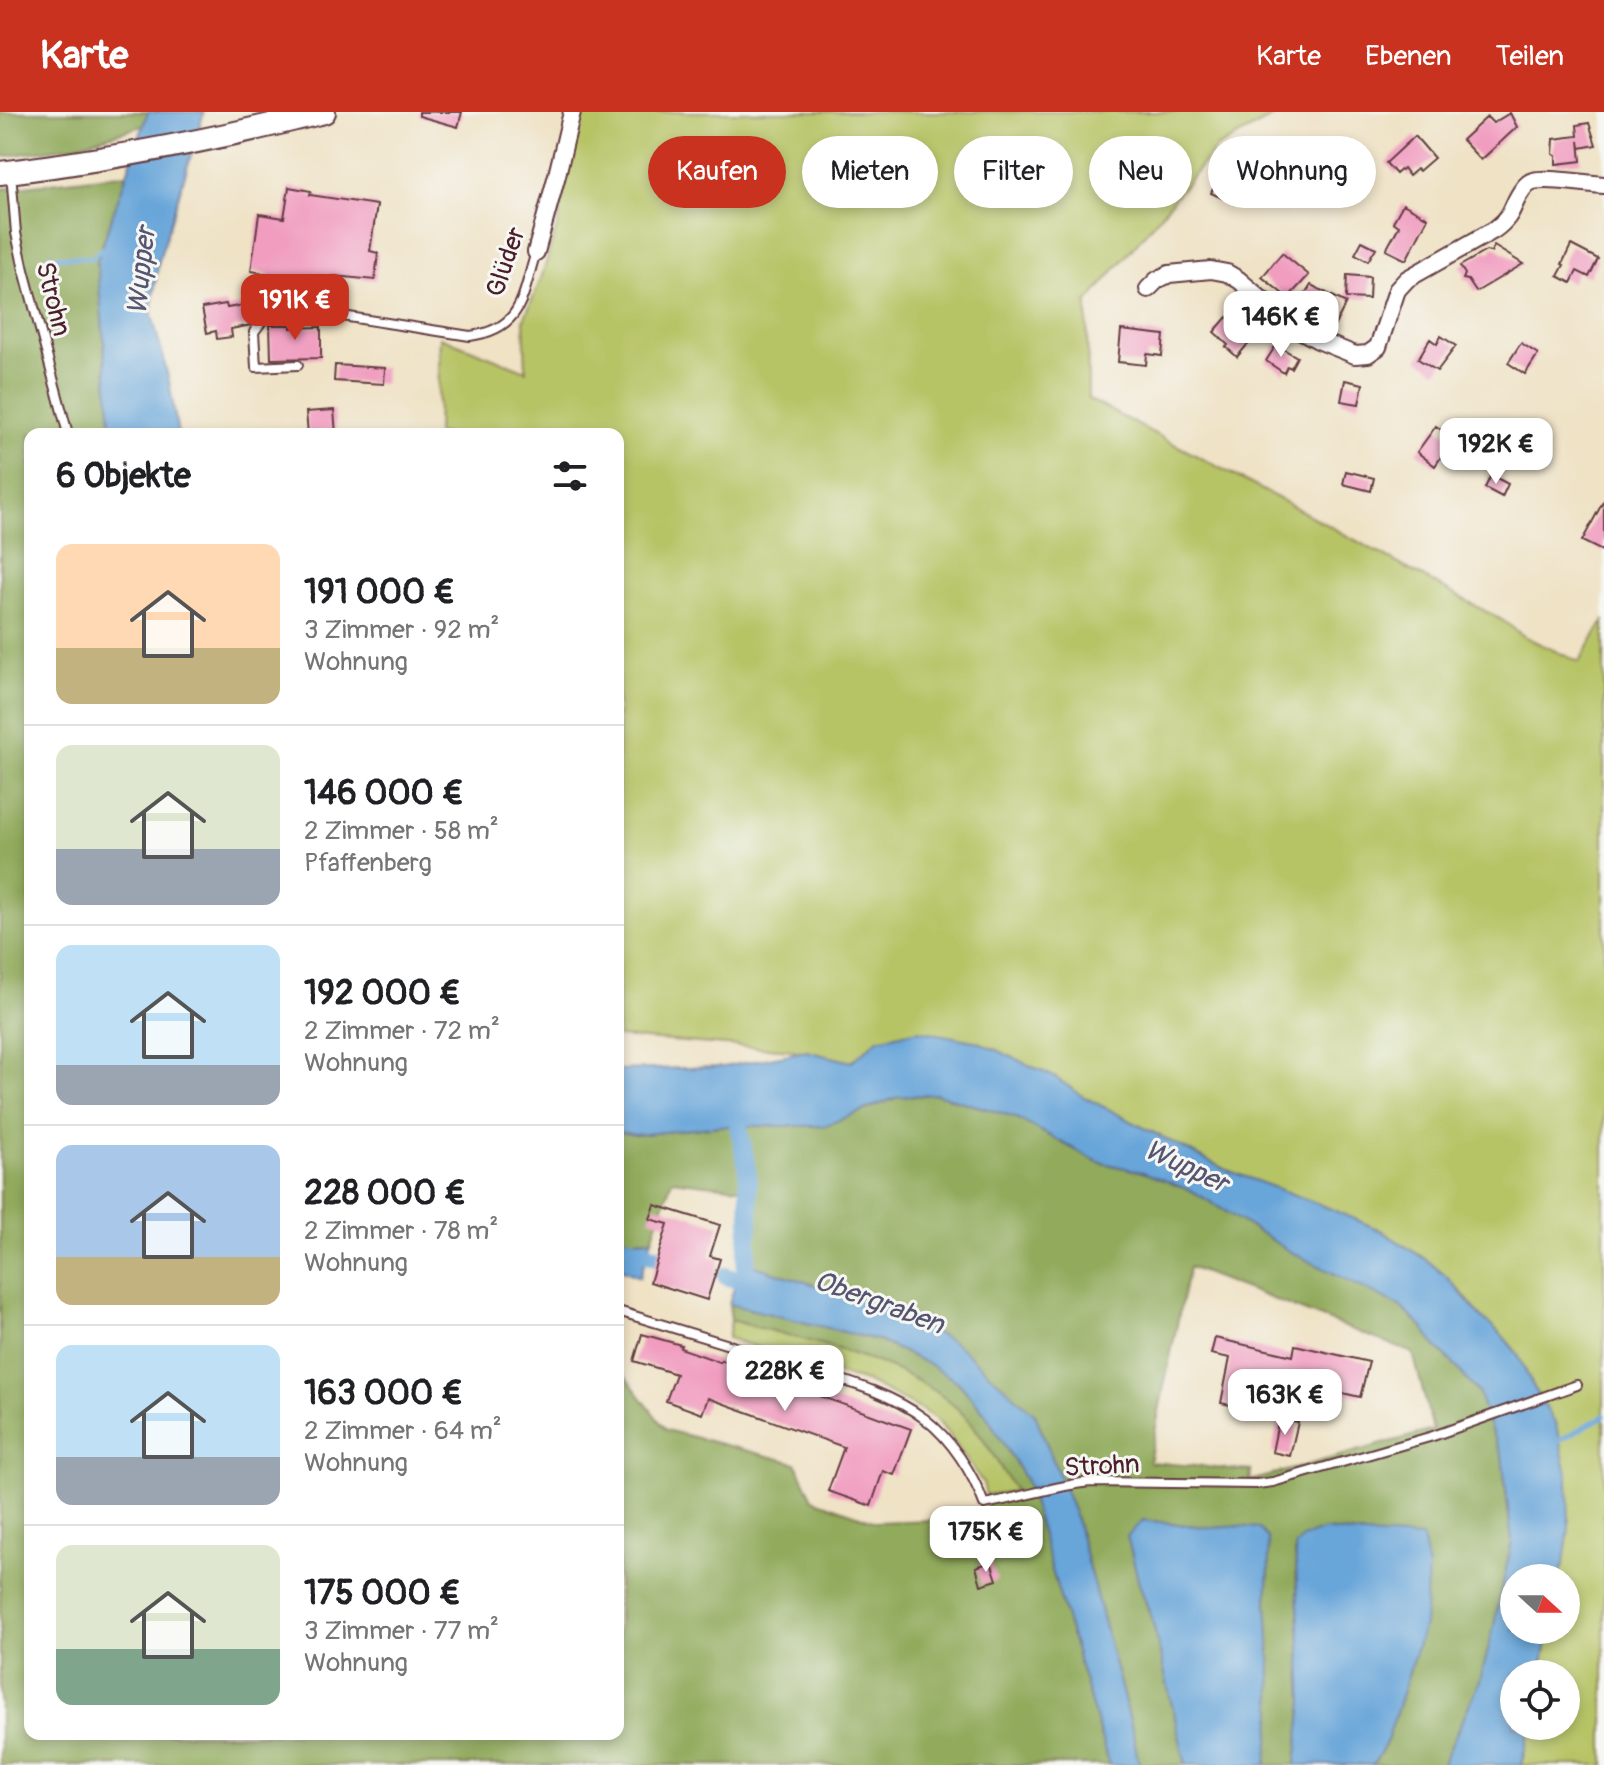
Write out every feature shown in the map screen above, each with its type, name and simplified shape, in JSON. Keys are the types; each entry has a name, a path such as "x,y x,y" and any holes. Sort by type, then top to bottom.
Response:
{"main road":[{"path":"5,172 109,158 324,112"}],"street":[{"name":"Glüder","path":"536,252 572,112"},
{"path":"1148,289 1169,274 1211,270 1227,273 1291,325 1355,355 1368,354 1378,347 1397,290 1407,279 1505,222 1526,185 1533,181 1552,181 1604,185"}],"lane":[{"name":"Strohn","path":"5,172 21,257 66,428"},
{"name":"Glüder","path":"298,365 256,367 254,332 272,308 470,336 487,334 512,318 519,307 536,252"},
{"name":"Strohn","path":"624,1313 843,1381 913,1411 939,1432 976,1485 984,1504 1090,1482 1273,1482 1455,1429 1577,1385"}],"green space":[{"path":"0,112 148,112 143,126 73,146 0,157"},
{"path":"580,112 1282,112 1238,136 1208,136 1208,158 1192,177 1192,136 1089,136 1089,208 1166,208 1087,303 1088,399 1502,620 1525,637 1579,662 1604,621 1604,1765 1521,1765 1527,1740 1580,1740 1580,1660 1544,1660 1546,1644 1580,1644 1580,1564 1558,1564 1531,1384 1517,1353 1428,1261 1380,1230 1224,1169 1084,1097 1053,1076 878,1039 852,1062 806,1051 624,1037 624,428 437,428 440,337 526,371 524,319 541,279 558,224"},
{"path":"127,174 97,261 111,428 24,428 24,1740 624,1740 624,1375 666,1430 796,1463 813,1499 876,1522 962,1519 987,1526 986,1495 1015,1491 978,1432 941,1395 915,1379 854,1354 731,1320 729,1304 877,1340 958,1382 985,1413 1026,1481 1109,1765 0,1765 0,189"},
{"path":"936,1094 1015,1117 1098,1162 1143,1172 1194,1192 1291,1252 1401,1307 1479,1394 1502,1455 1512,1542 1507,1564 1500,1564 1500,1598 1480,1681 1442,1765 1373,1765 1387,1741 1424,1625 1365,1535 1325,1530 1295,1547 1303,1702 1296,1765 1266,1765 1269,1568 1239,1526 1213,1528 1143,1520 1139,1583 1153,1623 1186,1765 1139,1765 1075,1516 1035,1414 885,1307 742,1262 756,1190 672,1180 652,1239 624,1237 624,1133 636,1135 720,1126 823,1126 898,1097","holes":["1189,1267 1413,1353 1433,1430 1250,1481 1251,1471 1149,1462"]},
{"path":"731,1320 854,1354 916,1379 942,1395 963,1414 1015,1491 986,1495 983,1483 950,1436 936,1419 920,1409 871,1384 728,1338"}],"water":[{"name":"Wupper","path":"148,112 204,112 159,260 151,311 177,428 111,428 97,261"},
{"name":"Wupper","path":"918,1030 979,1042 1053,1076 1084,1097 1224,1169 1380,1230 1428,1261 1447,1277 1517,1353 1556,1425 1568,1478 1569,1528 1564,1564 1507,1564 1512,1542 1502,1455 1479,1394 1422,1327 1401,1307 1291,1252 1194,1192 1143,1172 1098,1162 1015,1117 936,1094 898,1097 824,1126 720,1126 636,1135 624,1133 624,1070 723,1067 806,1051 852,1062 878,1039"},
{"path":"624,1237 652,1239 640,1277 624,1270"},
{"path":"742,1262 885,1307 955,1343 1035,1414 1075,1516 1139,1765 1109,1765 1026,1481 985,1413 958,1382 877,1340 729,1304"},
{"path":"1143,1520 1213,1528 1258,1528 1268,1538 1267,1600 1273,1713 1266,1765 1186,1765 1153,1623 1127,1536"},
{"path":"1325,1530 1422,1538 1428,1568 1424,1625 1387,1741 1373,1765 1296,1765 1303,1702 1295,1547 1302,1538"},
{"path":"1500,1598 1500,1644 1546,1644 1544,1660 1500,1660 1500,1740 1527,1740 1521,1765 1442,1765 1480,1681"}],"building":[{"path":"419,112 462,112 458,127 419,116"},
{"path":"1510,113 1517,127 1481,160 1462,140 1487,117 1493,123"},
{"path":"1589,123 1596,145 1580,148 1579,141 1581,161 1556,164 1554,139 1578,136 1577,125"},
{"path":"1415,136 1434,158 1409,176 1403,168 1396,174 1386,163"},
{"path":"289,187 311,191 310,195 377,205 370,251 378,253 375,280 334,276 331,301 268,296 269,274 251,271 259,214 284,218"},
{"path":"1403,204 1428,218 1406,260 1386,250 1399,226 1393,222"},
{"path":"1362,241 1376,248 1368,261 1355,254"},
{"path":"1571,245 1598,259 1589,277 1577,271 1571,283 1558,276"},
{"path":"1494,246 1523,264 1476,292 1468,280 1463,279 1465,274 1460,266 1486,251 1491,252"},
{"path":"1282,253 1309,275 1288,298 1262,277"},
{"path":"1347,275 1370,277 1369,299 1346,298"},
{"path":"1311,285 1346,303 1332,331 1301,314 1304,309 1298,306"},
{"path":"226,304 227,308 250,304 253,322 231,329 232,337 217,339 216,331 207,333 202,308"},
{"path":"1227,317 1252,339 1237,357 1214,332"},
{"path":"270,325 321,327 321,358 271,359"},
{"path":"1121,330 1164,335 1162,356 1147,354 1146,365 1118,362"},
{"path":"1441,336 1456,346 1437,371 1418,359 1430,339 1437,344"},
{"path":"1521,343 1538,354 1525,374 1508,363"},
{"path":"1276,345 1297,357 1284,373 1266,361"},
{"path":"335,365 385,368 384,384 334,381"},
{"path":"1345,380 1363,384 1359,404 1341,401"},
{"path":"334,410 336,428 307,428 306,412"},
{"path":"1436,426 1455,440 1465,428 1479,439 1470,451 1458,442 1449,455 1445,451 1435,466 1417,452"},
{"path":"1346,471 1374,478 1371,491 1343,484"},
{"path":"1491,475 1508,484 1502,497 1485,488"},
{"path":"1604,500 1604,552 1582,541"},
{"path":"655,1205 720,1225 710,1256 720,1259 707,1300 650,1282 668,1224 650,1219"},
{"path":"642,1334 681,1345 680,1348 911,1429 894,1475 883,1471 871,1506 828,1491 844,1447 708,1398 702,1414 666,1401 676,1374 634,1361"},
{"path":"1215,1338 1293,1356 1295,1345 1369,1362 1360,1397 1303,1384 1300,1397 1272,1391 1267,1413 1221,1403 1230,1358 1211,1354"},
{"path":"1279,1418 1298,1422 1290,1456 1272,1452"},
{"path":"991,1562 997,1580 981,1585 976,1567"}],"waterway":[{"path":"48,256 90,258 107,246"},
{"path":"734,1103 747,1168 750,1216 744,1282"},
{"path":"624,1246 657,1257"},
{"name":"Obergraben","path":"726,1276 758,1287"},
{"path":"1556,1442 1604,1416"}]}
